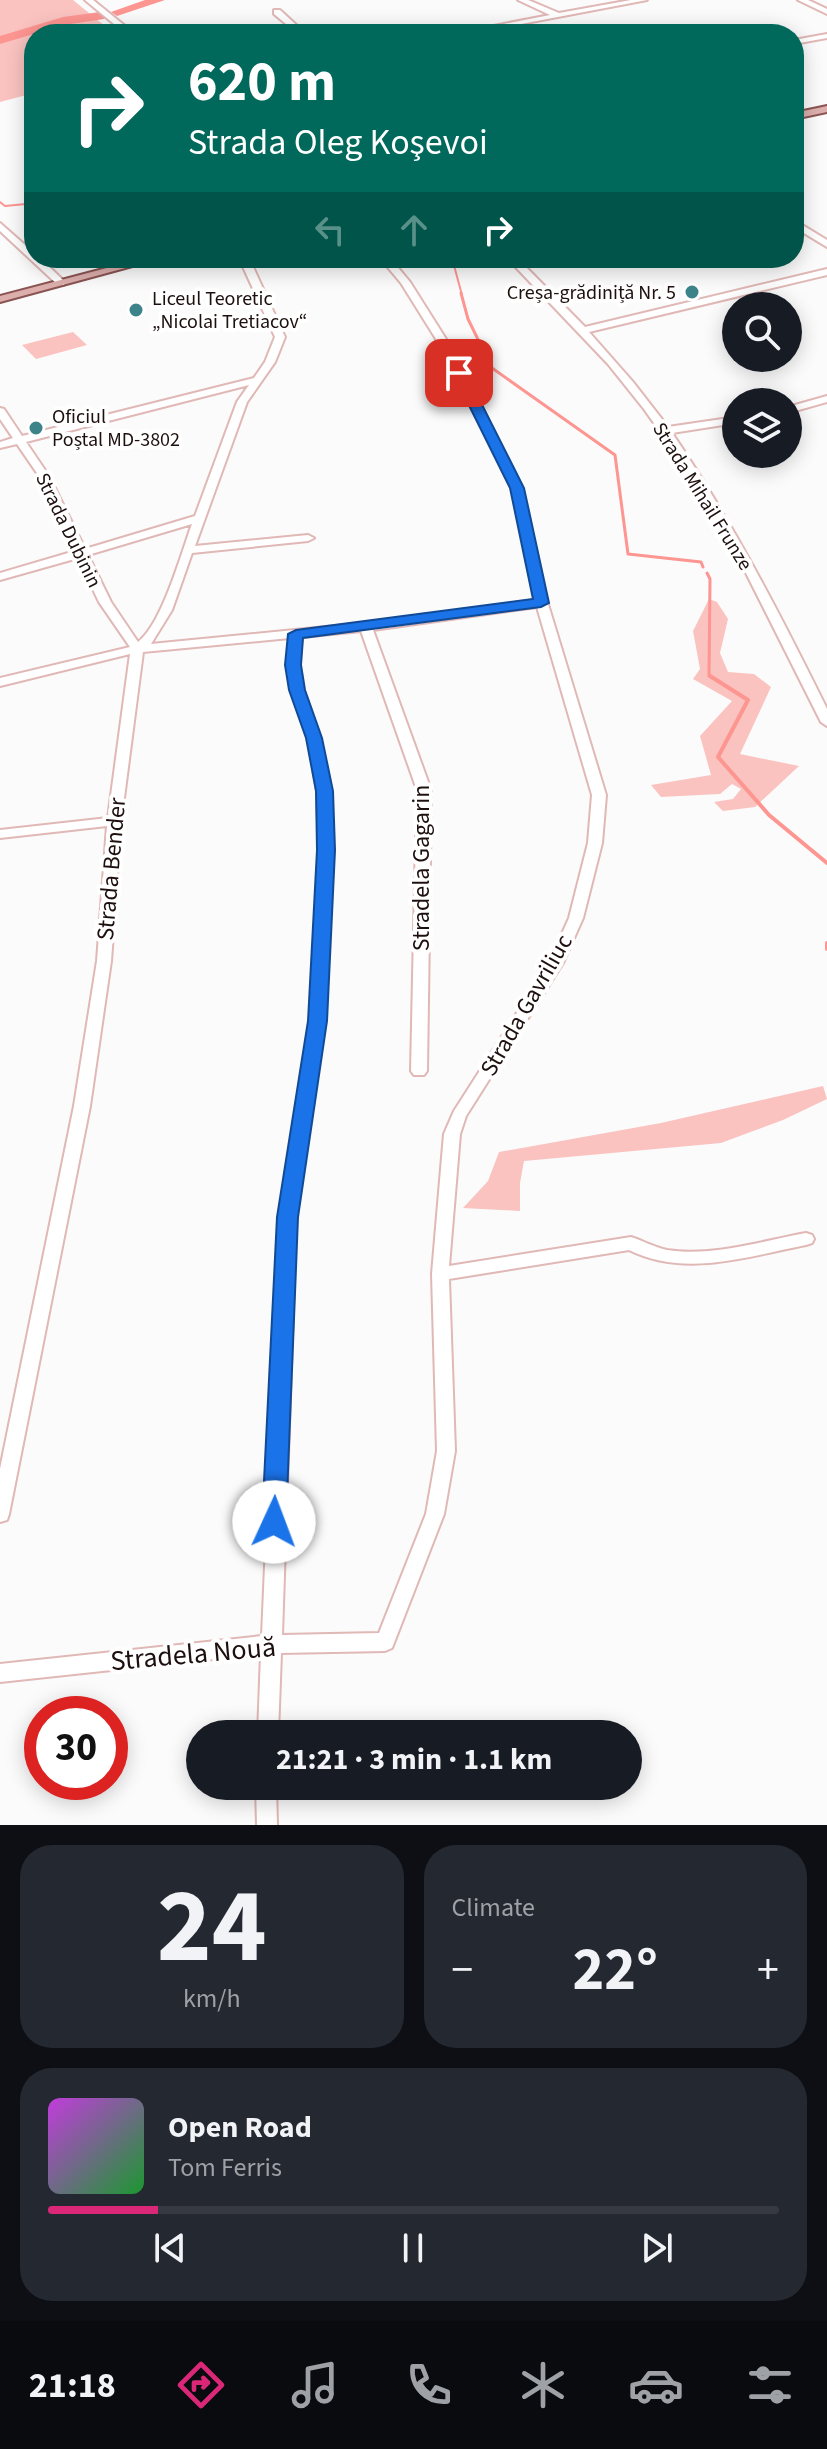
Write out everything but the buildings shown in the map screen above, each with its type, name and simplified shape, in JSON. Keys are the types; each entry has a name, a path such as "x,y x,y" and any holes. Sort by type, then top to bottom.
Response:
{"main road":[{"path":"804,114 827,109"},
{"path":"0,299 119,268"}],"street":[{"path":"89,0 119,24"},
{"path":"522,0 558,15"},
{"path":"510,24 643,0"},
{"path":"802,0 827,12"},
{"path":"277,12 291,24"},
{"path":"804,40 827,36"},
{"path":"0,226 24,248"},
{"path":"804,229 827,244"},
{"path":"45,268 61,283"},
{"path":"137,649 156,632 190,550 242,402 270,362 280,337 249,268"},
{"name":"Strada Gavriliuc","path":"385,1642 435,1514 446,1451 440,1274 452,1134 459,1115 556,963 576,918 595,843 599,795 576,726 563,665 541,603 522,503 512,475 432,323 392,268"},
{"name":"Strada Mihail Frunze","path":"522,268 585,330 665,431 760,588 827,722"},
{"path":"585,330 827,272"},
{"path":"0,445 254,381"},
{"path":"802,406 827,399"},
{"name":"Strada Dubinin","path":"0,411 44,476 105,602 137,649"},
{"path":"665,431 722,422"},
{"path":"0,577 201,518"},
{"path":"190,550 308,538"},
{"path":"0,682 137,649 366,627 541,603"},
{"name":"Stradela Gagarin","path":"366,627 424,790 419,1071"},
{"path":"268,1720 288,1217 318,1021 325,882 324,791 314,738 297,690 293,665 296,634"},
{"name":"Strada Bender","path":"0,1514 82,1106 104,961 114,821 137,649"},
{"path":"2,837 114,821"},
{"path":"440,1274 631,1243 647,1254 674,1260 806,1239"},
{"name":"Stradela Nouă","path":"0,1673 270,1644 385,1642"},
{"path":"266,1800 267,1825"}],"shaded area":[{"path":"0,0 73,0 103,24 24,24 24,96 0,102"},
{"path":"73,332 87,345 36,359 22,345"},
{"path":"709,599 717,602 728,619 720,653 728,672 754,674 771,687 740,754 799,766 755,807 723,811 714,802 733,799 741,789 732,784 720,794 661,797 651,785 711,775 700,736 732,701 693,679 700,669 693,631"},
{"path":"823,1086 827,1099 783,1120 721,1143 524,1161 520,1211 463,1208 488,1181 499,1152 661,1123"}],"waterway":[{"path":"117,12 159,0"},
{"path":"53,24 100,16"},
{"path":"0,40 24,33"},
{"path":"0,202 5,206 24,204"},
{"path":"455,268 462,295"},
{"path":"461,293 468,319 492,368 615,455 628,554 701,562 703,567"},
{"path":"707,573 710,579 709,676 713,678"},
{"path":"710,676 748,700 718,757 769,815 827,863"},
{"path":"827,943 827,949"}],"place":[{"name":"Creșa-grădiniță Nr. 5","path":"692,292"},
{"name":"Liceul Teoretic „Nicolai Tretiacov“","path":"136,310"},
{"name":"Oficiul Poștal MD-3802","path":"36,428"}],"route":[{"path":"274,1522 288,1217 293,1168 318,1021 326,850 324,791 314,738 297,690 293,665 296,634 443,618 541,603 517,488 459,373"}]}
